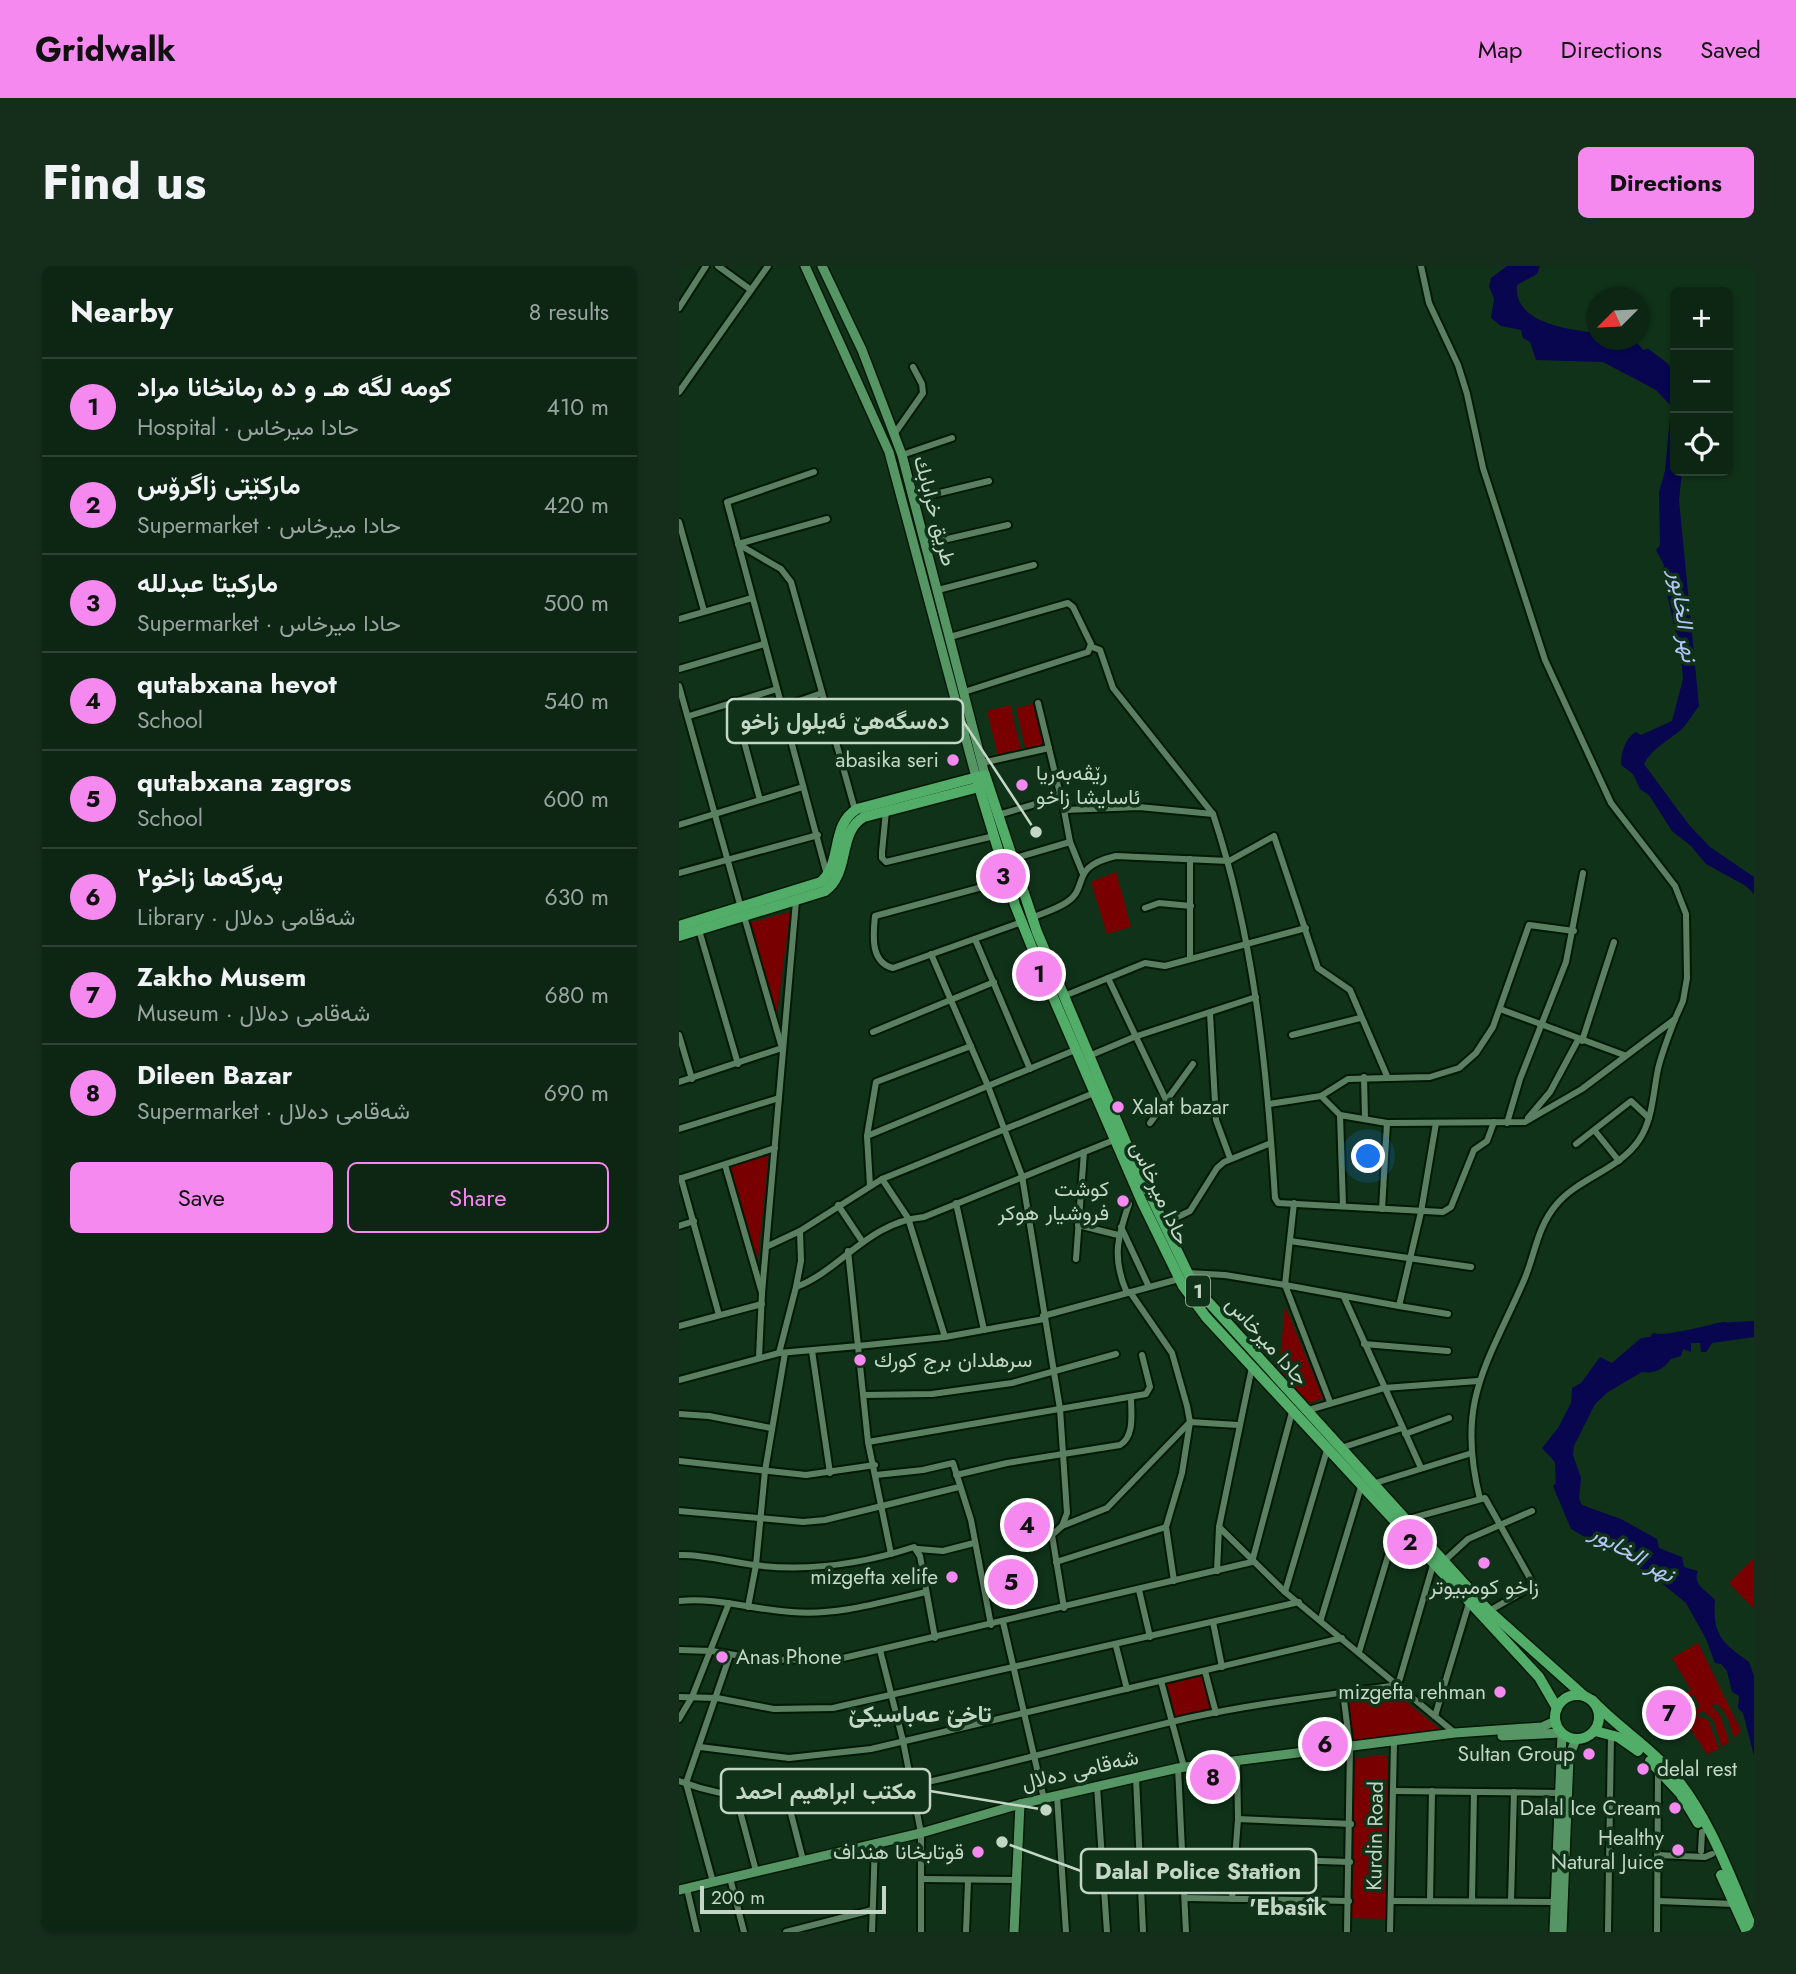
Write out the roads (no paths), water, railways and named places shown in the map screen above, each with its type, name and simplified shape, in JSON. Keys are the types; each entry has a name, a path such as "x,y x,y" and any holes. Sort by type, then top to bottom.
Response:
{"main road":[{"path":"805,266 889,452 982,781"},
{"name":"طريق خرابابك","path":"822,266 862,350 902,455 982,764 982,781"},
{"path":"681,931 814,886 827,876 841,826 855,810 982,781"},
{"path":"743,912 796,901 820,893 833,884 841,870 854,825 864,817 982,781"},
{"name":"جادا ميرخاس","path":"982,781 998,815 1026,920 1064,996 1183,1276 1372,1484 1401,1523"},
{"name":"حادا ميرخاس","path":"982,781 994,836 1008,880 1075,1050 1114,1140 1196,1306 1361,1487 1401,1523 1438,1563 1469,1604 1485,1614"},
{"path":"1438,1563 1539,1677 1557,1708 1556,1721 1562,1733 1554,1932"},
{"path":"1485,1614 1661,1762 1686,1790 1754,1932"},
{"path":"1557,1708 1567,1697 1587,1698"},
{"path":"1455,1733 1541,1736 1562,1733 1576,1739 1588,1737 1595,1731 1600,1717 1587,1698"},
{"path":"1455,1733 1542,1727 1556,1721"},
{"path":"1595,1731 1611,1734 1636,1749 1680,1793 1702,1832 1747,1932"},
{"name":"شەقامی دەلال","path":"683,1890 921,1833 1020,1804 1136,1776 1237,1760 1455,1733"},
{"path":"1562,1932 1569,1757 1576,1739"},
{"path":"1014,1932 1020,1804"}],"street":[{"path":"679,308 706,266"},
{"path":"718,266 751,289"},
{"path":"679,392 768,266"},
{"path":"1421,266 1429,303 1467,394 1483,468 1545,660 1611,803 1675,886 1686,914 1687,978 1683,1001 1658,1067 1649,1118 1637,1143 1619,1161 1568,1193 1549,1214 1495,1348 1478,1381 1471,1407 1472,1453 1480,1499"},
{"path":"895,433 923,393 922,384 913,367"},
{"path":"902,455 952,438"},
{"path":"814,472 727,502 827,876"},
{"path":"915,499 989,481"},
{"path":"738,544 827,519"},
{"path":"679,522 704,611"},
{"path":"926,544 1008,525"},
{"path":"738,544 781,569 791,582 855,810"},
{"path":"938,590 1034,565"},
{"path":"679,619 752,598"},
{"path":"950,638 1068,603 1073,607 1092,648"},
{"path":"679,669 764,644"},
{"path":"964,692 1087,652 1092,648"},
{"path":"1092,648 1100,650 1112,688 1213,814 1229,862 1256,997 1269,1104 1275,1198 1281,1204 1443,1212 1451,1207 1474,1150 1487,1141 1494,1122"},
{"path":"679,686 782,1048"},
{"path":"689,716 777,689"},
{"path":"782,707 823,693"},
{"path":"733,701 760,800"},
{"path":"998,815 1059,796 1038,703"},
{"path":"982,764 1049,748"},
{"path":"679,825 803,788"},
{"path":"1083,874 1070,842 1064,810 1139,807 1213,814"},
{"path":"886,811 882,858 886,862 994,836"},
{"path":"679,873 818,835"},
{"path":"1008,880 875,916 875,948 888,967 900,967 1067,902 1074,895 1083,874 1100,860 1116,856 1229,862 1274,836 1318,968 1350,990 1387,1076"},
{"path":"1011,859 1070,842"},
{"path":"1190,859 1190,958"},
{"path":"1507,1123 1520,1079 1566,962 1583,873"},
{"path":"759,1357 762,1293 796,901"},
{"path":"1145,908 1159,903 1191,906"},
{"path":"1269,1104 1321,1096 1348,1079 1430,1077 1459,1068 1484,1043 1500,1009 1529,925 1574,931"},
{"path":"696,928 738,1064"},
{"path":"1064,996 1145,963 1165,966 1305,928"},
{"path":"975,939 1030,1069"},
{"path":"1525,1122 1551,1092 1580,1040 1614,942"},
{"path":"932,954 988,1087 1021,1176 1059,1409 1067,1513 1062,1526"},
{"path":"1108,978 1166,1100"},
{"path":"873,1032 994,982"},
{"path":"1089,1056 1134,1037 1256,997"},
{"path":"1500,1009 1624,1055"},
{"path":"1210,1013 1216,1120 1230,1158"},
{"path":"1292,1035 1360,1018"},
{"path":"1321,1096 1340,1115 1387,1123 1525,1122 1574,1095 1675,1018"},
{"path":"679,1035 692,1079"},
{"path":"870,1186 867,1136 877,1082 971,1046"},
{"path":"679,1082 782,1048"},
{"path":"867,1136 1075,1050"},
{"path":"1150,1123 1193,1064"},
{"path":"1364,1077 1365,1118"},
{"path":"768,1246 800,1231 882,1179 1094,1093"},
{"path":"679,1129 779,1098"},
{"path":"1576,1144 1631,1101 1649,1118"},
{"path":"1340,1115 1343,1206"},
{"path":"1382,1209 1387,1123"},
{"path":"1399,1306 1421,1212 1436,1123"},
{"path":"1595,1131 1619,1161"},
{"path":"796,1287 811,1281 862,1241 908,1218 924,1217 1114,1140"},
{"path":"1163,1224 1190,1211 1217,1168 1230,1158 1271,1143"},
{"path":"719,1315 680,1179 775,1148"},
{"path":"1076,1259 1084,1152"},
{"path":"725,1165 762,1293"},
{"path":"882,1179 908,1218 944,1336"},
{"path":"956,1203 983,1330"},
{"path":"1294,1203 1285,1285 1330,1402"},
{"path":"1129,1204 1118,1235 1117,1268 1128,1293 1172,1353 1183,1384 1190,1422 1182,1473 1166,1527 1174,1581"},
{"path":"838,1205 862,1241"},
{"path":"679,1226 694,1221"},
{"path":"1078,1225 1118,1235"},
{"path":"1121,1227 1149,1287"},
{"path":"748,1607 756,1565 765,1471 782,1353 801,1261 800,1231"},
{"path":"1290,1241 1471,1267"},
{"path":"848,1251 868,1441 891,1554"},
{"path":"679,1380 782,1353 983,1330 1043,1317 1183,1276 1225,1275 1448,1314"},
{"path":"1344,1297 1421,1468"},
{"path":"679,1326 762,1304"},
{"path":"1364,1344 1448,1351"},
{"path":"812,1351 830,1473"},
{"path":"864,1395 932,1394 1013,1383 1116,1354"},
{"path":"868,1441 1146,1394 1150,1387 1142,1355"},
{"path":"1217,1571 1219,1527 1252,1367"},
{"path":"1305,1411 1384,1388 1478,1381"},
{"path":"956,1475 1007,1463 1120,1445 1127,1441 1130,1433 1131,1397"},
{"path":"1252,1562 1292,1412"},
{"path":"679,1414 709,1416 771,1428"},
{"path":"1339,1449 1449,1418"},
{"path":"1190,1422 1238,1425"},
{"path":"1064,1608 1052,1535 1062,1526 1107,1507 1144,1473 1190,1422"},
{"path":"1285,1592 1327,1450"},
{"path":"1372,1484 1472,1453"},
{"path":"679,1461 806,1475 875,1465"},
{"path":"876,1475 923,1471 950,1463 971,1520 991,1625"},
{"path":"679,1511 803,1522 880,1508 959,1487"},
{"path":"1321,1619 1361,1487"},
{"path":"1359,1652 1401,1523 1485,1498 1531,1580 1529,1588 1485,1614"},
{"path":"1398,1685 1438,1563 1468,1539 1532,1511"},
{"path":"1056,1562 1166,1527"},
{"path":"1219,1527 1285,1592 1321,1619 1455,1733"},
{"path":"679,1555 756,1565 815,1568 914,1547 943,1551 974,1543"},
{"path":"918,1549 935,1638"},
{"path":"679,1650 808,1661 880,1650 1252,1562"},
{"path":"1139,1590 1150,1637"},
{"path":"679,1601 702,1598 748,1607 828,1613 926,1592"},
{"path":"679,1697 717,1698 800,1711 891,1697 1299,1602"},
{"path":"679,1719 712,1651 729,1603"},
{"path":"1435,1716 1469,1604"},
{"path":"1003,1622 1022,1714 1044,1799"},
{"path":"1213,1622 1222,1667"},
{"path":"700,1747 789,1758 839,1754 1022,1714 1342,1638"},
{"path":"1116,1646 1127,1689"},
{"path":"880,1650 903,1741 921,1833 921,1932"},
{"path":"713,1882 683,1782 700,1747 730,1656"},
{"path":"1205,1671 1216,1713"},
{"path":"1161,1681 1181,1768 1186,1932"},
{"path":"683,1782 736,1796 788,1802 848,1798 912,1786 1216,1713 1398,1685"},
{"name":"Kurdin Road","path":"1343,1692 1350,1748 1351,1824 1347,1932"},
{"path":"1608,1932 1611,1734"},
{"name":"Kurdin Road","path":"1390,1932 1394,1742"},
{"path":"1232,1899 1238,1819 1237,1760"},
{"path":"1657,1932 1658,1769"},
{"path":"1136,1776 1143,1932"},
{"path":"1097,1786 1107,1932"},
{"path":"1394,1791 1561,1793"},
{"path":"1430,1900 1432,1791"},
{"path":"1472,1900 1474,1792"},
{"path":"1511,1901 1514,1792"},
{"path":"736,1796 756,1871"},
{"path":"1057,1796 1066,1932"},
{"path":"788,1802 803,1860"},
{"path":"1238,1819 1351,1824"},
{"path":"1701,1851 1702,1832"},
{"path":"871,1932 875,1843"},
{"path":"1657,1855 1705,1857 1712,1854"},
{"path":"1233,1858 1350,1861"},
{"path":"730,1878 744,1932"},
{"path":"923,1879 1016,1880"},
{"path":"966,1932 968,1881"},
{"path":"683,1890 697,1932"},
{"path":"1185,1898 1349,1901"},
{"path":"1391,1901 1554,1902"},
{"path":"1658,1902 1734,1904"},
{"path":"786,1932 872,1910"}],"water":[{"name":"نهر الخابور","path":"1507,266 1540,266 1537,274 1517,285 1518,298 1524,308 1545,322 1586,331 1586,350 1644,350 1670,377 1670,405 1656,390 1603,362 1536,360 1530,342 1523,338 1521,330 1501,326 1491,318 1494,299 1489,286 1491,278"},
{"name":"نهر الخابور","path":"1670,417 1670,476 1681,476 1679,500 1699,706 1682,729 1656,749 1644,764 1689,825 1710,847 1754,877 1754,894 1746,886 1706,864 1691,846 1672,831 1649,795 1640,789 1633,774 1621,765 1624,746 1632,735 1636,732 1641,735 1672,721 1683,679 1681,657 1663,576 1664,565 1656,550 1660,545 1659,492 1665,471"},
{"name":"نهر الخابور","path":"1754,1321 1754,1337 1712,1343 1706,1352 1701,1352 1700,1343 1691,1343 1691,1352 1683,1349 1681,1356 1671,1359 1662,1368 1642,1372 1608,1392 1595,1404 1574,1446 1573,1455 1581,1478 1579,1499 1582,1505 1621,1519 1657,1539 1659,1548 1682,1557 1684,1567 1698,1571 1698,1584 1715,1600 1715,1622 1721,1637 1749,1662 1754,1676 1754,1756 1743,1713 1738,1708 1739,1696 1732,1692 1727,1671 1721,1664 1715,1663 1706,1639 1686,1603 1653,1576 1571,1529 1553,1486 1559,1480 1558,1469 1542,1448 1558,1428 1571,1403 1572,1388 1581,1383 1600,1357 1612,1363 1641,1338 1650,1337 1653,1333 1702,1333 1717,1323"}],"waterway":[{"name":"نهر الخابور","path":"1647,354 1664,367 1670,376"},
{"name":"نهر الخابور","path":"1688,1335 1723,1327"},
{"name":"نهر الخابور","path":"1560,1457 1561,1493"}],"place":[{"name":"abasika seri","path":"953,760"},
{"name":"رێڤه‌به‌ريا ئاسايشا زاخو","path":"1022,785"},
{"name":"ده‌سگه‌هێ ئه‌يلول زاخو","path":"1036,832"},
{"name":"ماركيتا عبدلله","path":"1003,876"},
{"name":"كومه لگه هـ و ده رمانخانا مراد","path":"1039,974"},
{"name":"Xalat bazar","path":"1118,1107"},
{"name":"كوشت فروشيار هوكر","path":"1123,1201"},
{"name":"سرهلدان برج كورك","path":"860,1360"},
{"name":"qutabxana hevot","path":"1027,1525"},
{"name":"مارکێتی زاگرۆس","path":"1410,1542"},
{"name":"زاخو كومبيوتر","path":"1484,1563"},
{"name":"mizgefta xelife","path":"952,1577"},
{"name":"qutabxana zagros","path":"1011,1582"},
{"name":"Anas Phone","path":"722,1657"},
{"name":"mizgefta rehman","path":"1500,1692"},
{"name":"Zakho Musem","path":"1669,1713"},
{"name":"پەرگەها زاخو۲","path":"1325,1744"},
{"name":"Sultan Group","path":"1589,1754"},
{"name":"delal rest","path":"1643,1769"},
{"name":"Dileen Bazar","path":"1213,1777"},
{"name":"Dalal Ice Cream","path":"1675,1808"},
{"name":"مكتب ابراهيم احمد","path":"1046,1810"},
{"name":"Dalal Police Station","path":"1002,1842"},
{"name":"Healthy Natural Juice","path":"1678,1850"},
{"name":"قوتابخانا هنداف","path":"978,1852"}],"district":[{"name":"تاخێ عه‌باسيكێ","path":"920,1714"},
{"name":"'Ebasîk","path":"1288,1907"}]}
